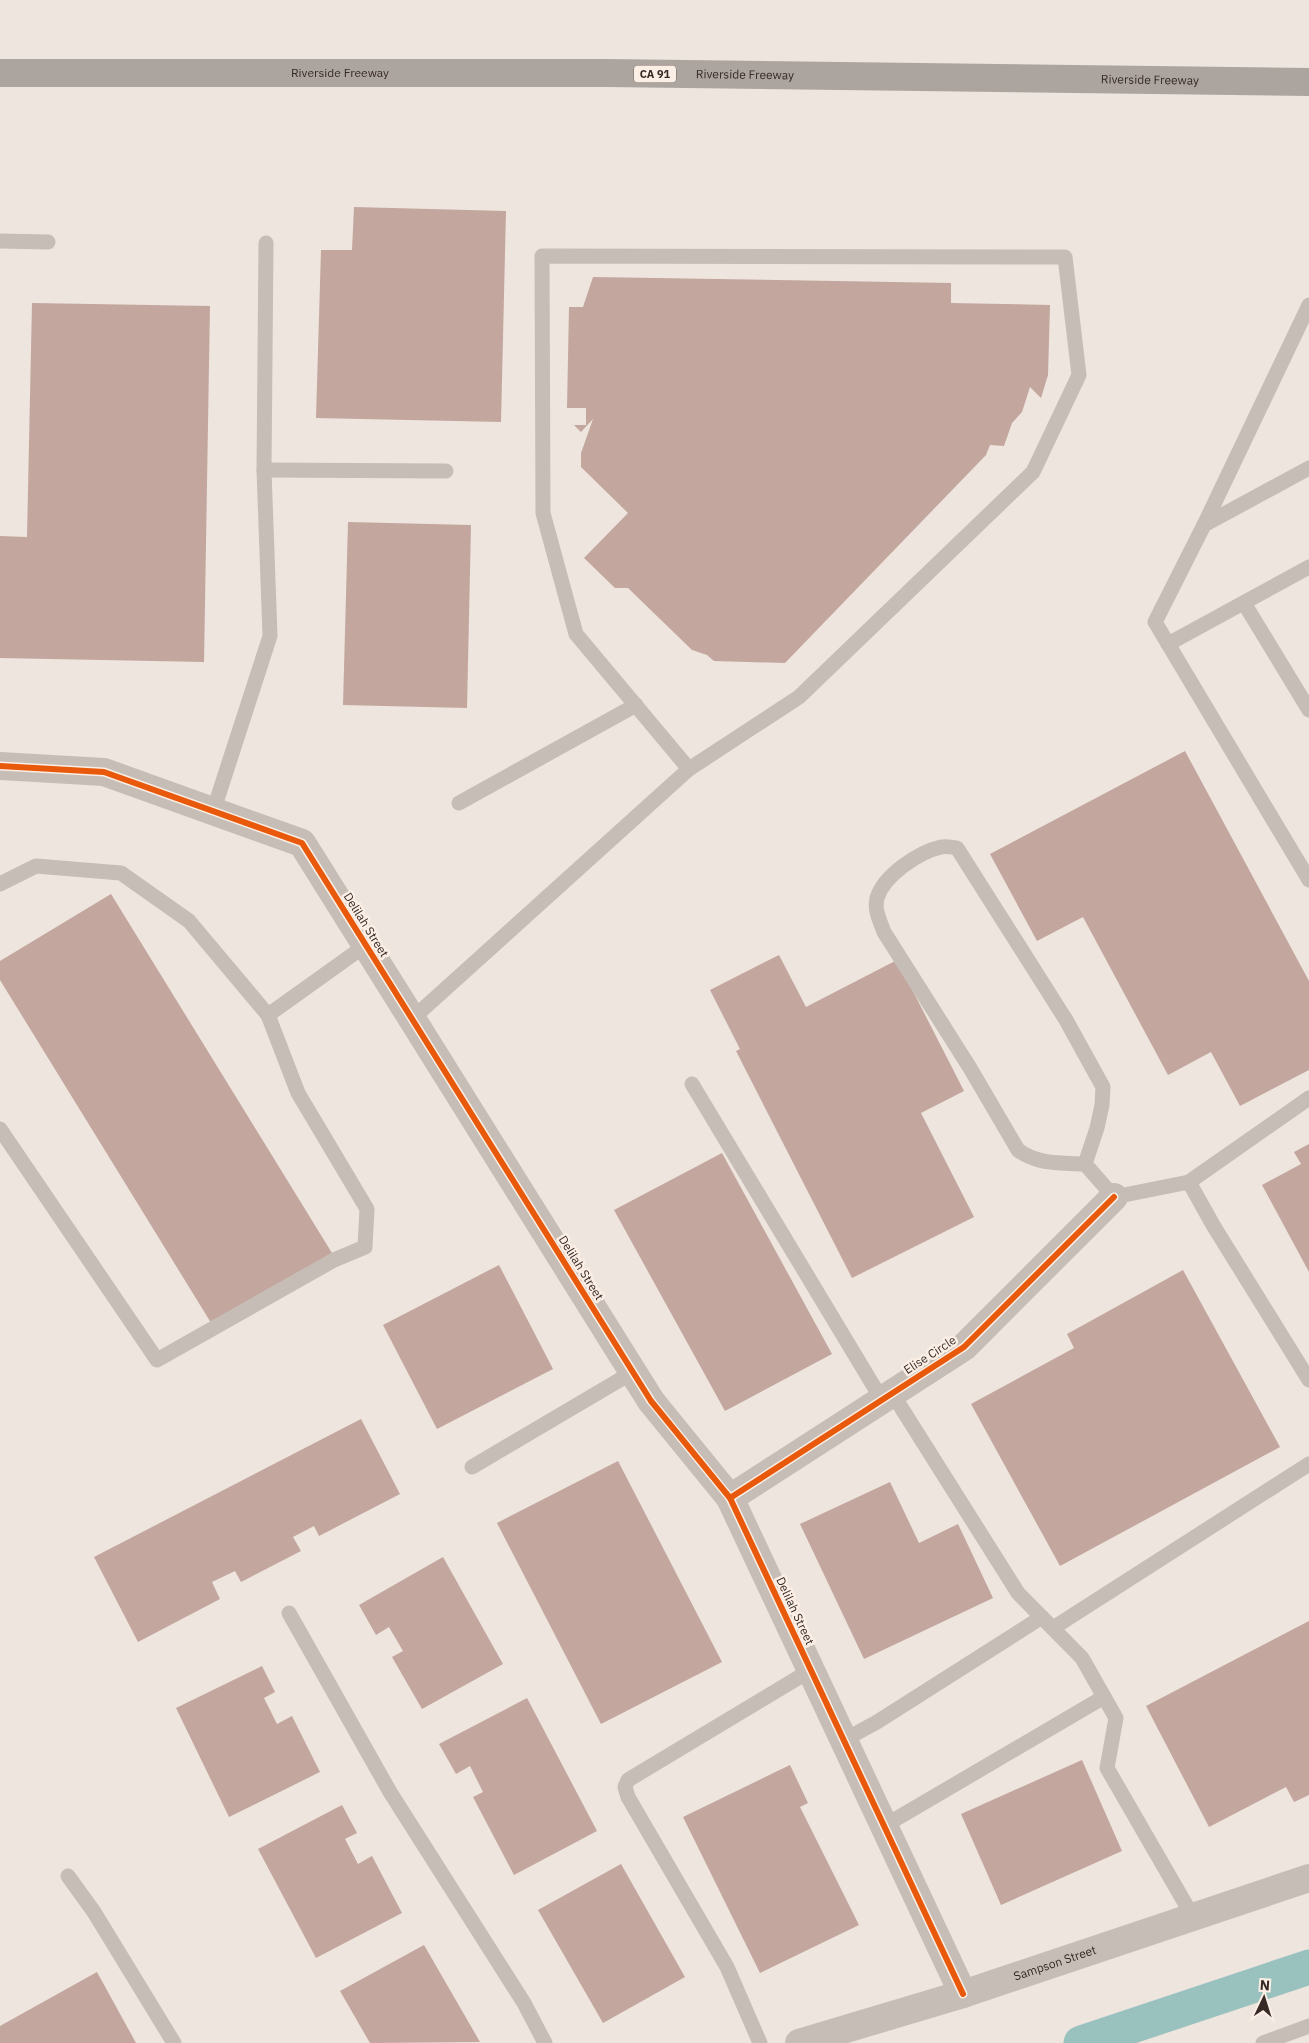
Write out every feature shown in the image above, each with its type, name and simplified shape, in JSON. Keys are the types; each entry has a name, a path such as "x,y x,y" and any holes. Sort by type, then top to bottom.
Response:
{"highway":[{"name":"Riverside Freeway","path":"0,73 606,73 1309,82"}],"street":[{"name":"Delilah Street","path":"0,766 104,772 302,843 651,1400 730,1498 963,1994"},
{"name":"Elise Circle","path":"730,1498 964,1347 1114,1197"},
{"name":"Sampson Street","path":"799,2043 963,1994 1309,1878"}],"lane":[{"path":"0,241 48,242"},
{"path":"212,812 270,636 264,470 266,243"},
{"path":"412,1019 690,769 799,697 1033,472 1079,375 1065,257 542,256 543,513 576,634 690,769"},
{"path":"1309,305 1155,622 1309,880"},
{"path":"1204,524 1309,468"},
{"path":"264,470 446,471"},
{"path":"1168,644 1309,567"},
{"path":"1244,603 1309,710"},
{"path":"459,803 636,705"},
{"path":"1084,1164 1097,1128 1102,1105 1103,1087 1066,1020 957,848 943,846 919,855 905,863 884,886 878,898 876,913 884,932 970,1068 1018,1150 1023,1154 1050,1163 1084,1164 1114,1197 1189,1182 1309,1098"},
{"path":"0,884 36,866 120,873 189,921 268,1015 298,1093 368,1209 365,1247 334,1260 157,1360 0,1129"},
{"path":"268,1015 366,945"},
{"path":"692,1084 887,1396 1018,1593 1082,1658 1116,1718 1107,1768 1193,1917"},
{"path":"1189,1182 1213,1225 1309,1380"},
{"path":"472,1467 633,1372"},
{"path":"844,1740 1048,1622 1309,1464"},
{"path":"289,1613 390,1792 524,2003 545,2043"},
{"path":"760,2043 728,1967 628,1797 625,1787 628,1780 810,1670"},
{"path":"884,1826 1104,1697"},
{"path":"68,1876 94,1912 174,2043"},
{"path":"1263,2043 1309,2026"}],"building":[{"path":"354,207 506,211 501,422 316,418 321,250 352,250"},
{"path":"593,277 951,283 951,303 1050,305 1048,375 1041,398 1030,387 1022,412 1012,423 1004,446 990,445 986,455 785,663 714,661 707,655 692,650 628,588 615,588 584,558 628,513 581,467 581,453 593,419 581,432 574,425 586,425 586,408 567,408 569,307 583,307"},
{"path":"32,303 210,306 204,662 0,658 0,536 27,537"},
{"path":"348,522 471,525 467,708 343,705"},
{"path":"1185,751 1309,981 1309,1070 1240,1106 1211,1052 1168,1075 1083,917 1037,941 990,854"},
{"path":"111,894 332,1253 213,1326 0,980 0,961"},
{"path":"779,955 806,1007 897,960 964,1091 921,1113 974,1217 852,1278 736,1051 740,1049 710,990"},
{"path":"1309,1144 1309,1272 1262,1185 1301,1164 1294,1152"},
{"path":"722,1153 832,1354 725,1411 614,1210"},
{"path":"499,1265 553,1369 437,1429 383,1325"},
{"path":"1183,1270 1280,1447 1060,1566 971,1404 1074,1348 1067,1334"},
{"path":"361,1419 400,1494 319,1536 314,1526 293,1537 301,1551 241,1582 235,1571 212,1582 220,1599 138,1642 94,1557"},
{"path":"618,1461 722,1662 601,1724 497,1523"},
{"path":"890,1482 919,1543 958,1524 993,1598 864,1659 800,1524"},
{"path":"443,1557 503,1664 422,1709 392,1657 403,1651 389,1627 376,1635 359,1605"},
{"path":"1309,1621 1309,1795 1294,1802 1286,1787 1209,1827 1146,1706"},
{"path":"262,1666 275,1692 264,1698 277,1724 292,1716 320,1772 229,1817 176,1708"},
{"path":"527,1698 597,1831 514,1875 473,1797 483,1792 470,1766 456,1774 439,1744"},
{"path":"1082,1760 1122,1851 1001,1905 961,1814"},
{"path":"790,1765 808,1803 800,1807 859,1925 760,1973 683,1817"},
{"path":"342,1805 357,1833 345,1839 358,1864 372,1856 402,1913 316,1958 258,1849"},
{"path":"621,1864 685,1977 603,2023 538,1910"},
{"path":"424,1945 480,2042 370,2043 340,1991"},
{"path":"97,1972 136,2043 0,2043 0,2026"}],"waterway":[{"path":"1081,2043 1309,1967"}],"cycle path":[{"path":"0,766 104,772 302,843 651,1401 730,1498 963,1994"},
{"path":"730,1498 964,1347 1114,1197"}]}
